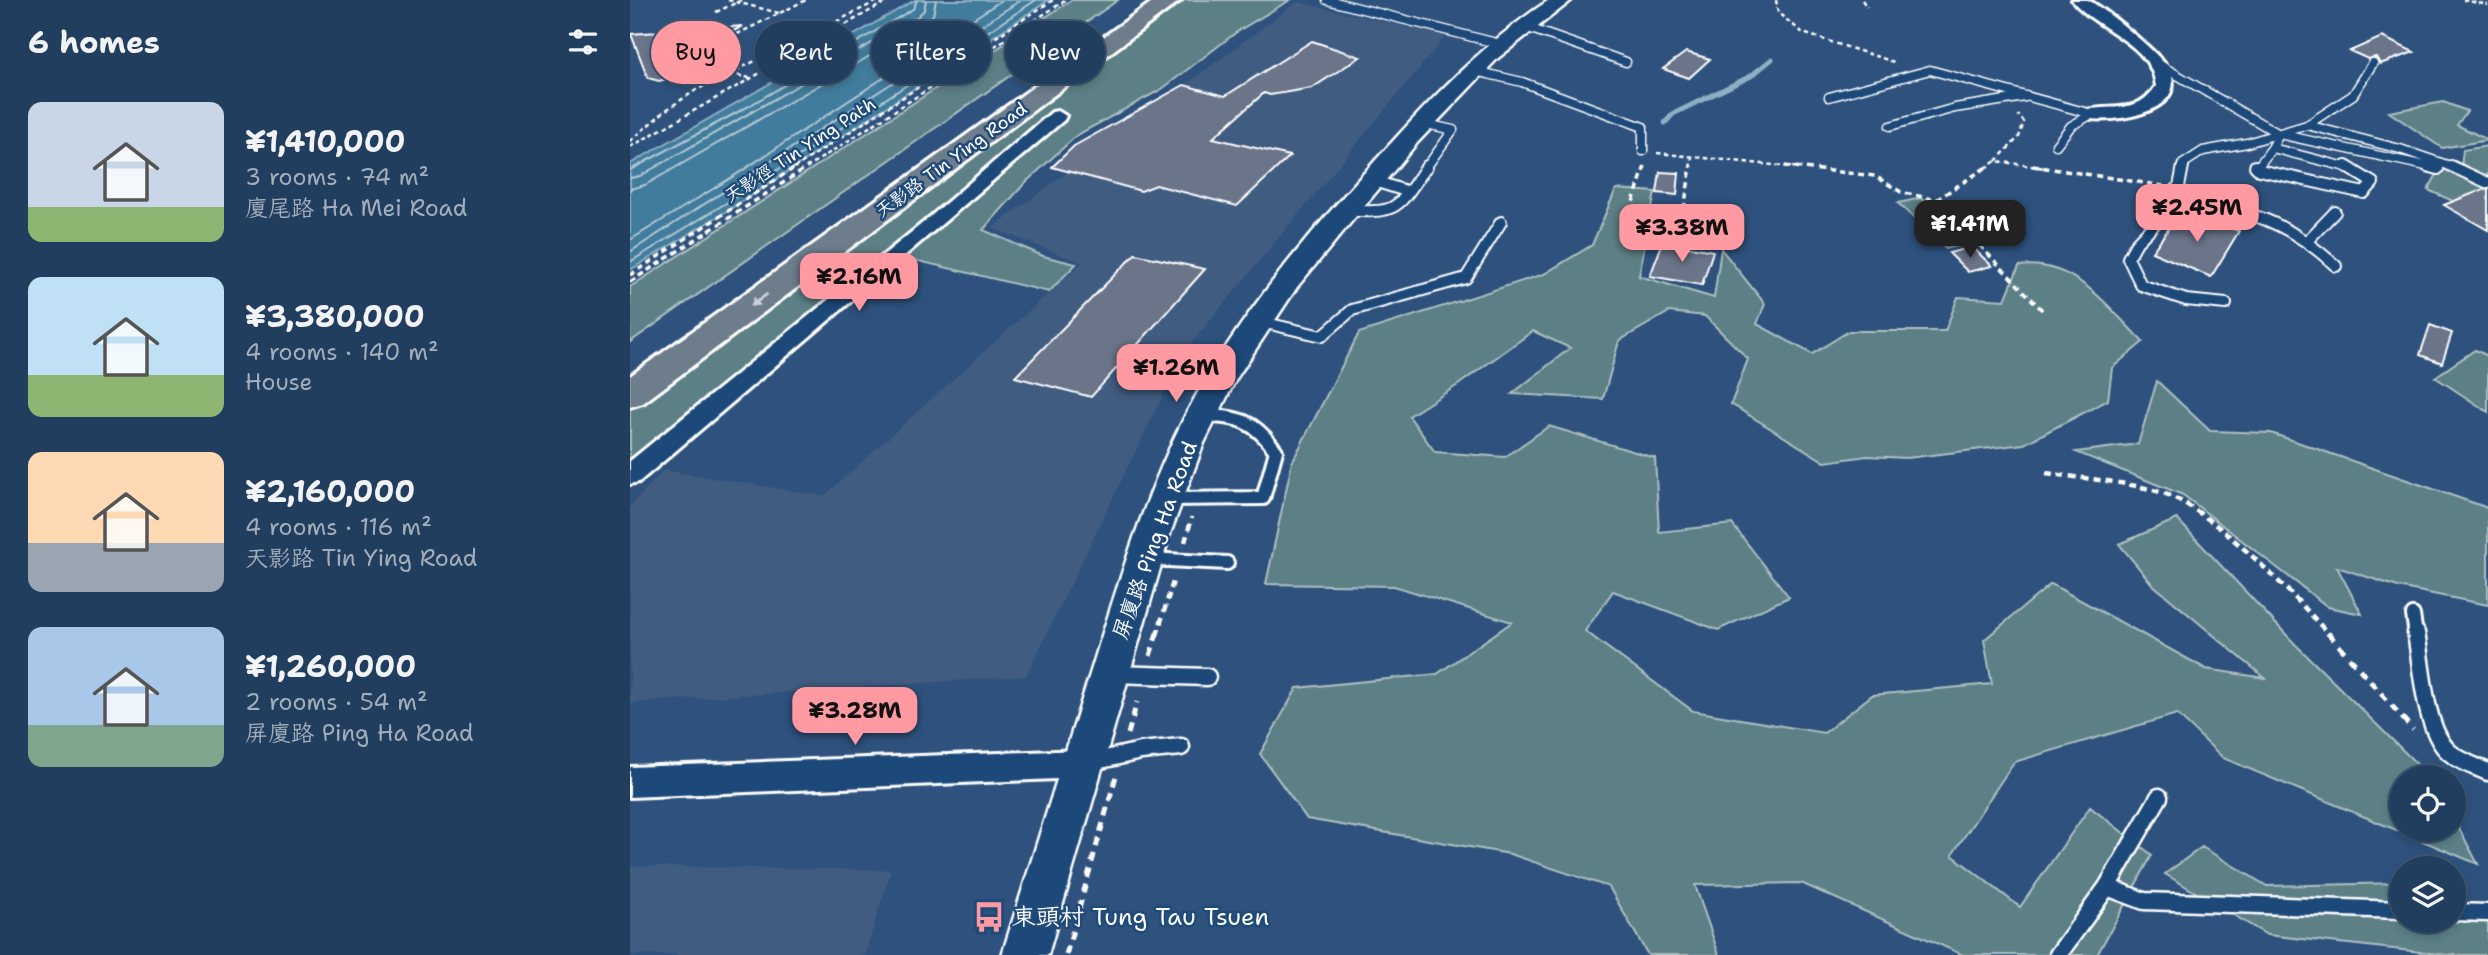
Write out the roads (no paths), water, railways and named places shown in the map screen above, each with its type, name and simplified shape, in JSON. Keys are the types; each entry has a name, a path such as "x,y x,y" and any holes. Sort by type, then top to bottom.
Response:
{"main road":[{"name":"天影路 Tin Ying Road","path":"630,362 1134,0"},
{"name":"天影路 Tin Ying Road","path":"630,394 1170,0"}],"street":[{"name":"屏廈路 Ping Ha Road","path":"1025,955 1143,559 1201,415 1256,321 1344,210 1471,70 1511,35 1562,0"},
{"path":"2079,0 2090,12 2141,47 2160,65 2164,85 2154,100 2123,114 2092,114"},
{"path":"630,475 931,226 1058,116"},
{"path":"630,782 1082,764"}],"lane":[{"path":"1327,0 1511,35 1626,62"},
{"path":"2226,304 2186,300 2141,285 2128,258 2137,242 2176,202 2183,164 2193,156 2307,125 2353,96 2373,63"},
{"path":"2160,65 2279,134 2438,169"},
{"path":"1471,70 1521,82 1643,127 1643,151"},
{"path":"1829,97 1924,70 2092,114"},
{"path":"1890,126 1955,108 2029,96"},
{"path":"2056,145 2071,126 2092,114"},
{"path":"1344,210 1382,213 1401,203 1453,131 1422,123"},
{"path":"2307,125 2390,145 2446,164 2488,183"},
{"path":"2272,148 2348,168 2368,176 2373,183 2364,193 2350,192 2259,170 2255,167 2272,148 2279,134"},
{"path":"1371,180 1409,192"},
{"path":"2177,188 2198,203 2256,216 2308,240 2336,266"},
{"path":"2308,240 2335,212"},
{"path":"1256,321 1322,336 1352,310 1466,278 1501,222"},
{"path":"1165,499 1263,498 1276,451 1262,428 1253,421 1201,415"},
{"path":"1143,559 1227,563"},
{"path":"2413,614 2433,729 2447,750 2460,761 2488,772"},
{"path":"1109,674 1207,677"},
{"path":"1082,764 1141,751 1181,747"},
{"path":"2058,955 2107,887 2159,797"},
{"path":"2107,887 2144,901 2389,910"},
{"path":"2466,912 2488,913"}],"water":[{"path":"915,0 1049,0 1017,21 1005,21 1005,29 991,38 991,21 879,21"},
{"path":"871,25 871,84 921,84 748,198 630,270 630,164 769,84 857,84 857,33"}],"waterway":[{"path":"1665,123 1673,114 1751,76 1772,59"}],"place":[{"name":"東頭村 Tung Tau Tsuen","path":"989,917"}]}
